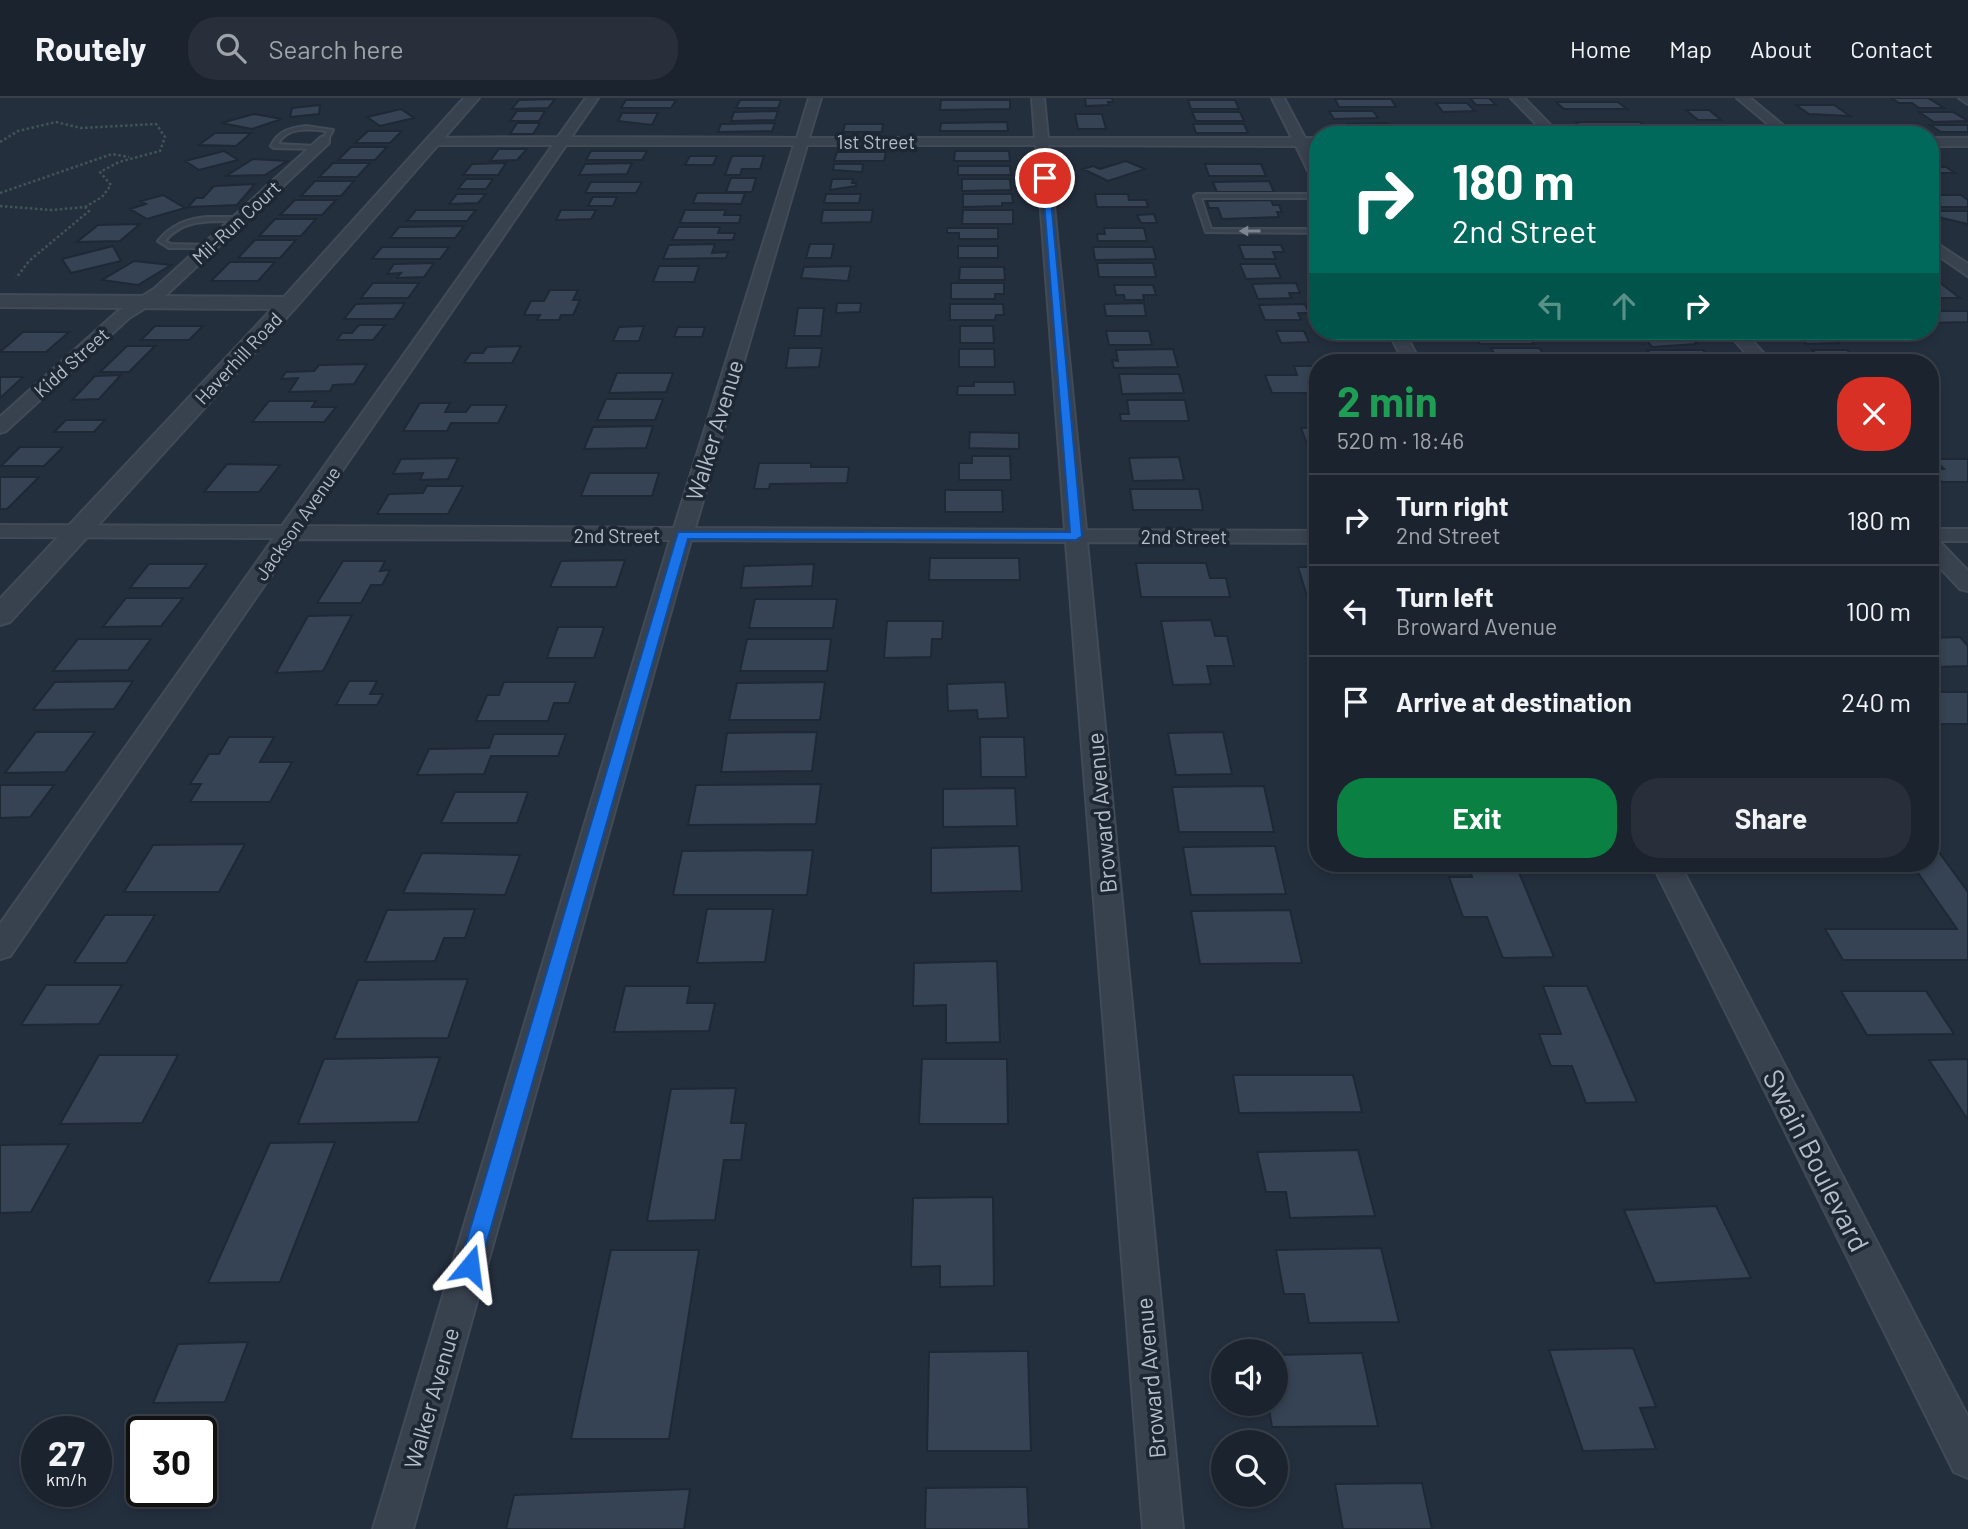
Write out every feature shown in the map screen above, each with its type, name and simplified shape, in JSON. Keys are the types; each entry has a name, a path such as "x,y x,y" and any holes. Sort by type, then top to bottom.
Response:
{"street":[{"name":"Haverhill Road","path":"0,616 289,303 472,98"},
{"name":"Jackson Avenue","path":"0,947 592,98"},
{"name":"Walker Avenue","path":"393,1529 683,535 815,98"},
{"name":"Broward Avenue","path":"1038,98 1163,1529"},
{"path":"1278,98 1309,160"},
{"path":"1517,98 1545,126"},
{"path":"1742,98 1778,126"},
{"name":"1st Street","path":"433,141 1309,142"},
{"path":"1939,142 1968,142"},
{"name":"Mil-Run Court","path":"145,302 320,144"},
{"path":"1939,250 1968,271"},
{"path":"4,292 145,302 289,303"},
{"name":"Kidd Street","path":"0,427 123,315 145,302"},
{"path":"1742,340 1756,354"},
{"name":"2nd Street","path":"0,531 1309,537"},
{"path":"1939,535 1968,535"},
{"path":"1939,553 1968,584"},
{"name":"Swain Boulevard","path":"1671,872 1968,1458"}],"lane":[{"path":"311,127 330,130 320,144 274,146 276,140 285,132 311,127"},
{"path":"1309,195 1197,196 1208,231 1309,231"},
{"path":"208,247 169,247 161,242 176,226 185,222 239,219"}],"path":[{"path":"0,142 18,131 56,122 81,128 156,124 165,137 160,151 133,158 100,172 111,185 102,197 85,207 52,209 0,206"},
{"path":"0,192 112,154 133,158"},
{"path":"4,292 57,236 89,211 85,207"}],"building":[{"path":"1085,98 1112,98 1113,102 1108,102 1109,105 1086,106"},
{"path":"1470,98 1489,98 1496,105 1476,105"},
{"path":"1891,98 1928,98 1944,108 1919,108 1912,103 1899,103"},
{"path":"555,99 548,108 512,109 519,100"},
{"path":"1335,99 1391,99 1396,107 1339,107"},
{"path":"626,100 676,100 671,108 621,108"},
{"path":"740,100 781,100 778,108 736,108"},
{"path":"941,100 1010,100 1010,109 940,110"},
{"path":"1188,100 1235,100 1239,109 1191,109"},
{"path":"1556,102 1618,102 1627,109 1564,109"},
{"path":"1436,103 1467,103 1475,111 1443,112"},
{"path":"320,105 319,114 290,117 292,108"},
{"path":"1796,105 1834,105 1850,116 1809,114"},
{"path":"401,109 414,118 380,126 367,117"},
{"path":"1686,110 1709,110 1721,120 1698,120"},
{"path":"517,111 545,111 539,121 510,121"},
{"path":"778,111 775,120 731,121 734,112"},
{"path":"1329,111 1373,111 1378,118 1334,119"},
{"path":"1192,112 1240,112 1244,121 1196,121"},
{"path":"1919,112 1953,112 1968,121 1934,122"},
{"path":"622,113 658,113 652,125 618,121"},
{"path":"254,114 282,119 252,129 221,123"},
{"path":"1075,114 1102,114 1106,129 1078,129"},
{"path":"1007,122 1008,131 940,131 941,123"},
{"path":"1576,122 1640,122 1645,126 1580,126"},
{"path":"517,123 540,123 533,134 510,134"},
{"path":"775,123 772,131 718,132 721,124"},
{"path":"1387,123 1389,126 1349,126 1348,124"},
{"path":"845,124 883,124 882,132 843,132"},
{"path":"1193,124 1244,124 1248,133 1196,133"},
{"path":"1968,125 1968,132 1941,132 1939,126 1932,126"},
{"path":"368,131 402,131 390,143 355,143"},
{"path":"215,133 251,133 236,146 199,145"},
{"path":"351,147 387,147 375,160 338,160"},
{"path":"499,149 527,149 517,160 490,161"},
{"path":"224,151 238,160 199,170 185,161"},
{"path":"591,151 647,151 642,160 586,160"},
{"path":"955,151 1009,151 1010,161 954,161"},
{"path":"837,152 886,152 884,161 834,161"},
{"path":"690,156 717,156 713,165 685,165"},
{"path":"732,156 764,156 760,169 742,169 740,175 725,175"},
{"path":"253,159 287,161 265,175 226,176"},
{"path":"1126,161 1145,169 1108,181 1083,169 1093,166 1100,169"},
{"path":"333,163 370,163 357,177 319,177"},
{"path":"506,163 498,175 463,175 472,164"},
{"path":"632,163 627,174 579,175 585,164"},
{"path":"834,164 863,164 862,172 833,170"},
{"path":"1205,164 1261,164 1266,176 1209,176"},
{"path":"958,166 1010,166 1011,175 958,175"},
{"path":"1939,167 1946,167 1955,173 1939,173"},
{"path":"731,178 756,178 752,192 726,192"},
{"path":"466,179 493,179 486,189 458,189"},
{"path":"832,179 853,179 852,183 856,183 856,186 830,190"},
{"path":"962,179 1010,179 1011,190 962,191"},
{"path":"315,181 354,181 341,196 301,196"},
{"path":"1269,181 1274,192 1217,192 1213,182"},
{"path":"591,182 642,182 636,193 585,193"},
{"path":"255,184 237,205 188,207 196,198 203,198 214,186"},
{"path":"697,193 745,193 741,204 693,203"},
{"path":"457,194 486,194 478,203 449,204"},
{"path":"826,194 861,194 859,203 824,203"},
{"path":"963,194 1012,194 1013,203 1002,203 1002,206 963,207"},
{"path":"1095,194 1128,194 1129,200 1146,200 1148,207 1097,207"},
{"path":"163,195 185,208 147,219 130,209 146,204 141,201"},
{"path":"1939,195 1961,195 1968,200 1968,207 1939,207"},
{"path":"593,197 617,197 613,206 588,206"},
{"path":"295,200 336,200 322,215 280,215"},
{"path":"1271,200 1273,205 1279,205 1282,212 1277,212 1279,217 1222,219 1218,208 1209,208 1207,201"},
{"path":"416,210 476,210 467,221 407,221"},
{"path":"561,210 596,210 591,219 556,220"},
{"path":"685,210 726,210 724,215 741,215 739,223 680,223"},
{"path":"823,210 873,210 871,222 821,223"},
{"path":"963,210 1013,210 1013,224 962,224"},
{"path":"1939,211 1968,211 1968,224 1942,218"},
{"path":"1154,214 1157,223 1141,223 1137,215"},
{"path":"275,219 316,219 301,236 259,236"},
{"path":"140,224 120,241 77,242 98,225"},
{"path":"464,226 455,238 390,238 399,227"},
{"path":"678,227 720,227 718,233 735,233 733,240 672,240"},
{"path":"947,228 998,228 998,239 959,239 959,233 947,233"},
{"path":"1104,228 1144,228 1147,241 1098,241 1097,234 1105,234"},
{"path":"255,240 296,240 280,258 238,258"},
{"path":"715,244 712,253 728,252 726,258 663,259 669,245"},
{"path":"810,244 834,244 831,258 806,258"},
{"path":"1239,245 1281,245 1284,252 1273,252 1276,259 1244,259"},
{"path":"113,246 121,261 71,273 62,259"},
{"path":"958,246 998,246 998,258 958,258"},
{"path":"382,247 449,247 440,259 372,259"},
{"path":"1093,247 1153,247 1156,259 1095,260"},
{"path":"134,261 171,265 138,285 102,280"},
{"path":"230,262 275,262 258,281 211,281"},
{"path":"434,263 424,277 397,278 401,273 387,274 394,264"},
{"path":"1097,263 1153,263 1156,277 1099,277"},
{"path":"1240,264 1275,264 1281,278 1246,279"},
{"path":"659,266 699,266 694,282 653,282"},
{"path":"851,266 848,281 801,278 804,267"},
{"path":"960,267 1004,267 1005,280 959,280"},
{"path":"1939,282 1960,298 1939,298"},
{"path":"373,283 419,283 408,298 361,298"},
{"path":"951,283 1004,283 1004,294 995,294 995,299 951,299"},
{"path":"1296,283 1300,293 1289,293 1291,298 1258,299 1252,284"},
{"path":"1114,285 1153,285 1156,295 1143,295 1144,300 1125,300 1124,295 1116,295"},
{"path":"550,290 578,290 573,300 580,300 573,315 561,315 559,320 537,320 540,315 524,315 531,301 544,301"},
{"path":"405,303 394,319 344,319 356,304"},
{"path":"837,303 861,303 860,312 836,313"},
{"path":"1144,303 1146,316 1106,316 1104,304"},
{"path":"950,304 1003,304 1004,315 996,315 995,320 950,320"},
{"path":"1305,304 1309,313 1298,313 1301,320 1265,320 1259,305"},
{"path":"798,308 824,308 821,336 794,336"},
{"path":"1939,311 1968,311 1968,322 1939,323"},
{"path":"359,325 385,325 373,340 337,340 342,333 352,333"},
{"path":"155,326 203,326 189,340 141,340"},
{"path":"644,326 639,341 613,341 619,327"},
{"path":"960,326 993,326 994,343 960,343"},
{"path":"678,327 705,327 702,337 674,337"},
{"path":"1106,331 1149,331 1152,345 1109,345"},
{"path":"1276,331 1304,331 1309,342 1281,343"},
{"path":"23,332 69,332 46,352 0,352"},
{"path":"1477,340 1531,340 1534,344 1480,344"},
{"path":"1646,340 1693,340 1697,344 1652,347"},
{"path":"1803,340 1836,340 1839,343 1807,344"},
{"path":"127,346 155,346 129,372 100,372"},
{"path":"521,346 512,363 464,363 471,353 483,353 487,347"},
{"path":"789,348 822,348 819,367 786,368"},
{"path":"1491,348 1539,348 1544,354 1495,354"},
{"path":"959,349 994,349 995,367 959,367"},
{"path":"1173,349 1178,367 1114,368 1112,360 1118,361 1116,350"},
{"path":"1647,350 1703,350 1707,354 1650,354"},
{"path":"1812,350 1847,350 1851,354 1816,354"},
{"path":"367,364 354,384 333,385 330,391 289,392 298,378 281,379 286,372 314,371 319,365"},
{"path":"1294,366 1309,366 1309,393 1272,393 1265,375 1297,375"},
{"path":"617,373 673,373 666,392 609,393"},
{"path":"1119,374 1179,374 1184,393 1122,394"},
{"path":"121,375 99,399 72,400 95,376"},
{"path":"0,377 23,377 0,398"},
{"path":"974,382 1014,382 1015,395 957,395 958,386 974,386"},
{"path":"606,399 663,399 655,420 597,420"},
{"path":"1127,400 1185,400 1189,421 1121,421 1120,414 1129,414"},
{"path":"269,401 316,401 312,407 336,407 324,422 252,422"},
{"path":"420,403 450,403 445,412 466,412 471,405 507,405 498,423 451,423 447,431 403,431"},
{"path":"66,420 105,420 94,432 54,432"},
{"path":"653,426 646,448 584,449 593,427"},
{"path":"1301,428 1309,428 1309,449"},
{"path":"970,432 1019,433 1019,449 969,448"},
{"path":"20,447 63,447 44,466 1,466"},
{"path":"972,456 1010,456 1011,480 959,480 959,463 972,463"},
{"path":"1179,457 1184,480 1133,481 1129,458"},
{"path":"458,458 448,479 420,480 423,473 393,474 401,459"},
{"path":"1939,459 1968,459 1968,482 1942,482 1939,479 1939,469 1944,469 1939,464"},
{"path":"759,463 811,463 811,467 849,467 847,483 770,484 769,489 754,489"},
{"path":"227,464 280,465 259,492 204,492"},
{"path":"590,473 659,473 652,496 581,496"},
{"path":"0,477 39,477 7,509 0,509"},
{"path":"427,486 463,486 448,514 377,514 389,494 423,493"},
{"path":"1130,489 1199,489 1203,510 1133,510"},
{"path":"945,490 1002,490 1003,512 945,512"},
{"path":"930,558 1019,558 1020,580 929,580"},
{"path":"625,560 616,587 550,587 561,561"},
{"path":"343,561 385,561 380,571 390,570 382,585 371,585 361,603 317,603"},
{"path":"1136,563 1206,563 1210,578 1226,578 1230,597 1141,597"},
{"path":"149,564 207,564 189,588 130,588"},
{"path":"814,564 812,586 741,588 744,566"},
{"path":"1298,567 1309,567 1309,603"},
{"path":"126,598 183,598 161,626 103,627"},
{"path":"755,599 837,599 833,628 749,628"},
{"path":"352,615 323,671 276,673 308,616"},
{"path":"1211,620 1215,636 1227,636 1234,666 1207,666 1211,684 1173,685 1161,621"},
{"path":"887,621 943,621 942,639 932,639 931,657 884,658"},
{"path":"558,627 604,627 594,658 547,658"},
{"path":"1960,637 1968,646 1968,666 1939,667 1939,638"},
{"path":"78,639 151,639 128,670 53,671"},
{"path":"747,639 831,639 827,671 740,671"},
{"path":"133,681 114,709 33,710 55,682"},
{"path":"349,681 377,681 370,694 383,694 377,705 336,705"},
{"path":"504,682 576,682 569,703 554,703 548,721 476,721 487,695 499,695"},
{"path":"825,682 820,720 729,720 737,683"},
{"path":"1005,682 1008,718 978,719 977,710 948,711 947,684"},
{"path":"1939,692 1968,692 1968,724 1941,724"},
{"path":"36,732 95,732 65,772 5,773"},
{"path":"817,732 812,771 721,772 727,733"},
{"path":"1223,732 1232,774 1176,775 1168,733"},
{"path":"494,734 566,734 558,756 491,756 484,774 417,775 429,749 489,748"},
{"path":"229,737 274,737 260,762 292,762 270,802 190,802 201,784 190,784 209,754 219,754"},
{"path":"980,737 1024,737 1026,777 981,777"},
{"path":"821,784 816,824 688,825 696,785"},
{"path":"0,785 54,785 30,817 0,818"},
{"path":"1264,786 1274,832 1179,832 1172,787"},
{"path":"1015,788 1017,826 943,827 943,789"},
{"path":"455,792 528,792 517,823 441,823"},
{"path":"245,844 219,892 124,892 153,845"},
{"path":"1019,846 1022,891 931,893 931,848"},
{"path":"1275,846 1286,894 1191,895 1183,847"},
{"path":"813,850 807,895 673,895 682,851"},
{"path":"1939,852 1968,892 1968,960 1843,960 1825,929 1957,929 1917,872 1939,872"},
{"path":"422,853 520,855 505,895 403,893"},
{"path":"1470,872 1519,872 1554,957 1503,958 1487,917 1463,917 1449,877 1472,877"},
{"path":"475,909 465,938 444,938 435,961 365,962 387,910"},
{"path":"707,909 773,909 765,962 697,963"},
{"path":"1290,910 1302,963 1200,964 1191,911"},
{"path":"105,915 155,915 126,963 74,963"},
{"path":"997,961 1000,1042 946,1043 946,1005 913,1006 914,963"},
{"path":"468,979 448,1038 334,1039 358,980"},
{"path":"46,985 122,985 99,1024 21,1025"},
{"path":"625,986 690,986 687,1003 715,1003 709,1031 614,1032"},
{"path":"1543,986 1587,986 1637,1102 1586,1103 1572,1066 1551,1066 1539,1034 1561,1034"},
{"path":"1841,991 1926,991 1954,1034 1867,1035"},
{"path":"99,1055 178,1055 142,1123 60,1124"},
{"path":"440,1057 418,1122 298,1124 324,1059"},
{"path":"922,1059 1007,1059 1008,1124 919,1124"},
{"path":"1968,1059 1968,1120 1929,1060"},
{"path":"1233,1075 1353,1075 1362,1112 1239,1113"},
{"path":"736,1088 731,1123 746,1123 741,1160 724,1160 715,1220 647,1221 671,1089"},
{"path":"335,1142 280,1282 208,1283 270,1143"},
{"path":"69,1144 31,1212 0,1213 0,1145"},
{"path":"1358,1150 1375,1216 1290,1218 1286,1192 1266,1192 1257,1152"},
{"path":"993,1197 994,1286 940,1287 940,1266 911,1267 913,1198"},
{"path":"1716,1206 1751,1278 1655,1283 1624,1210"},
{"path":"1381,1248 1399,1322 1309,1323 1304,1294 1284,1294 1276,1250"},
{"path":"611,1250 699,1250 669,1439 571,1439"},
{"path":"248,1342 225,1402 153,1403 178,1344"},
{"path":"1633,1348 1656,1407 1640,1408 1656,1449 1583,1451 1549,1350"},
{"path":"1028,1351 1031,1451 927,1451 929,1352"},
{"path":"1362,1353 1378,1426 1272,1427 1270,1416 1288,1416 1288,1355"},
{"path":"1422,1483 1432,1529 1343,1529 1335,1484"},
{"path":"1027,1487 1029,1529 925,1529 926,1488"},
{"path":"690,1489 684,1529 506,1529 514,1495"}],"route":[{"path":"470,1266 683,535 1076,536 1045,178"}]}
